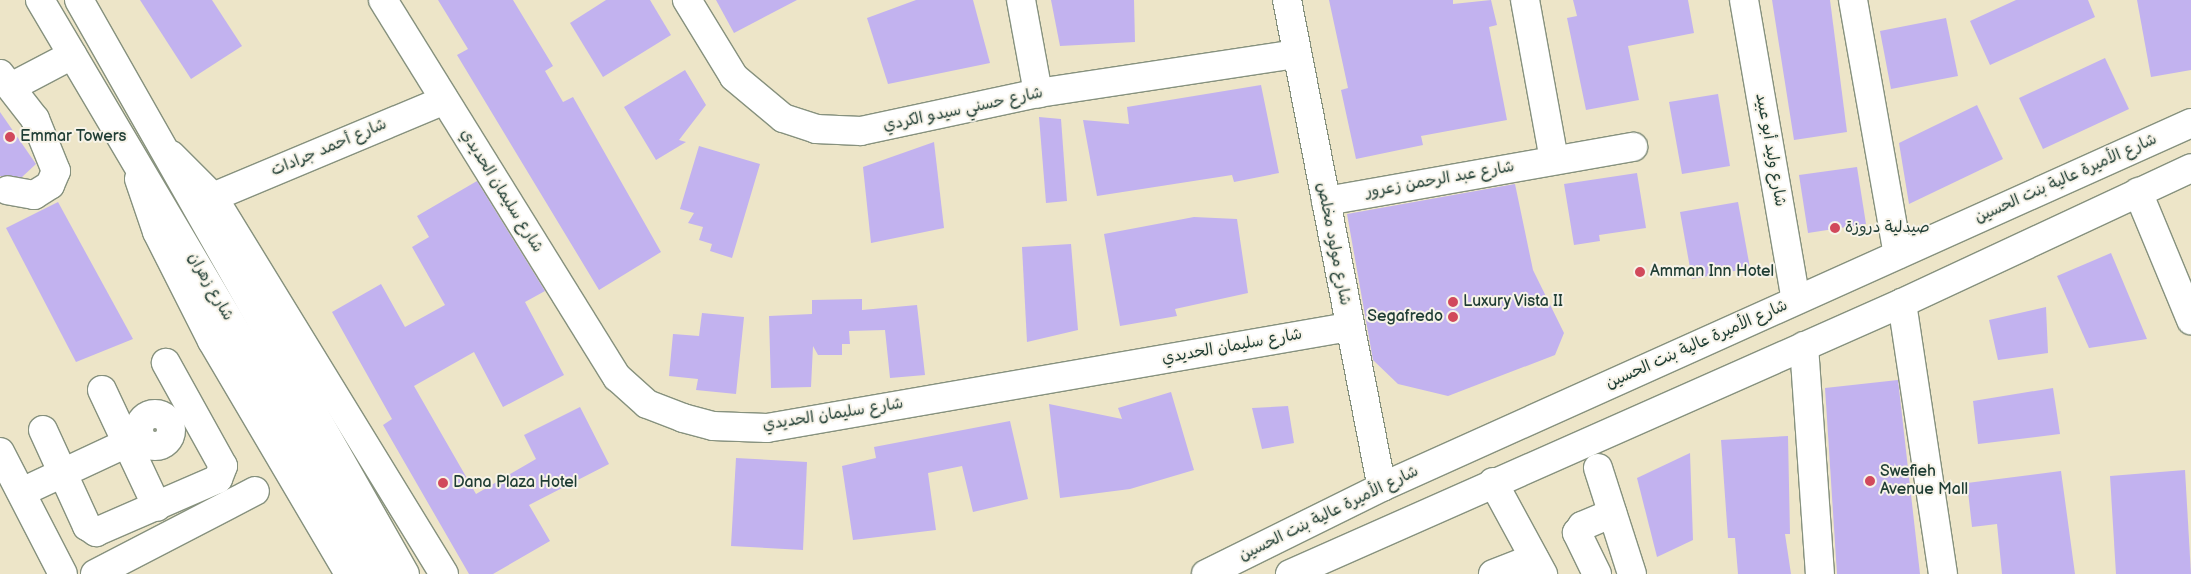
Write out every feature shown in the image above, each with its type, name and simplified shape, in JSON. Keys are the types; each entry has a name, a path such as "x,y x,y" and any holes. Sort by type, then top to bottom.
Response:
{"street":[{"name":"شارع زهران","path":"40,0 379,574"},
{"name":"شارع زهران","path":"79,0 171,155 404,574"},
{"name":"شارع سليمان الحديدي","path":"384,0 617,377 647,404 714,426 767,428 1349,327"},
{"name":"شارع حسني سيدو الكردي","path":"686,0 734,77 783,118 816,129 861,131 1038,93 1297,54"},
{"path":"1021,0 1038,93"},
{"name":"شارع مولود مخلص","path":"1287,0 1349,327 1382,487"},
{"path":"1525,0 1554,159"},
{"name":"شارع وليد أبو عبيد","path":"1744,0 1796,300"},
{"path":"1853,0 1898,254"},
{"path":"7,190 34,195 50,185 56,171 35,119 7,80 72,54"},
{"name":"شارع أحمد جرادات","path":"213,196 445,100"},
{"name":"شارع الأميرة عالية بنت الحسين","path":"1206,574 1382,487 2191,123"},
{"name":"شارع عبد الرحمن زعرور","path":"1326,201 1554,159 1633,147"},
{"path":"130,152 157,232 212,341 349,574"},
{"path":"171,155 213,196 444,574"},
{"path":"1290,574 1494,482 1902,303 2191,168"},
{"path":"2138,192 2191,320"},
{"path":"1902,303 1943,574"},
{"path":"1804,346 1820,574"},
{"path":"43,430 92,531 103,532 223,473 222,462 166,364"},
{"path":"102,390 133,440 157,507"},
{"path":"22,492 133,440 151,446 164,443 171,430 169,423 193,412"},
{"path":"0,452 63,574"},
{"path":"1598,468 1629,563 1589,572 1578,530 1612,513"},
{"path":"1493,574 1538,566 1494,482"},
{"path":"95,574 256,491"}],"building":[{"path":"140,0 212,0 242,46 191,79"},
{"path":"438,0 513,0 553,66 545,71 563,102 573,97 661,252 599,290 457,55 468,49"},
{"path":"606,0 650,0 671,35 603,77 570,23"},
{"path":"716,0 797,0 734,33"},
{"path":"916,0 973,0 990,63 888,84 867,18"},
{"path":"1051,0 1134,0 1135,42 1060,46"},
{"path":"1329,0 1453,0 1453,4 1491,0 1497,25 1489,27 1507,120 1421,136 1423,145 1356,159 1341,90 1348,88"},
{"path":"1573,0 1688,0 1694,33 1628,46 1639,100 1586,110 1567,18 1577,16"},
{"path":"1772,0 1830,0 1847,132 1794,140"},
{"path":"2016,0 2088,0 2095,17 1990,65 1970,21"},
{"path":"2137,0 2191,0 2191,70 2151,77"},
{"path":"1946,18 1958,76 1891,89 1880,31"},
{"path":"2105,58 2129,109 2043,149 2019,98"},
{"path":"685,70 706,105 679,140 686,142 656,160 624,107"},
{"path":"1261,85 1279,173 1234,182 1232,175 1097,196 1083,120 1129,124 1127,107"},
{"path":"1718,94 1730,166 1682,174 1669,102"},
{"path":"1977,105 2003,159 1909,204 1899,143"},
{"name":"Emmar Towers","path":"0,112 36,164 22,177 0,176"},
{"path":"1039,117 1061,119 1067,201 1046,203"},
{"path":"934,142 944,228 871,243 863,167"},
{"path":"699,146 760,164 732,258 710,251 712,244 699,240 703,227 688,223 694,213 680,209"},
{"path":"1857,167 1866,224 1808,233 1799,175"},
{"path":"1637,173 1646,228 1599,235 1600,241 1574,245 1564,184"},
{"path":"477,181 545,291 525,302 564,375 503,407 474,352 414,386 476,494 536,459 524,435 580,407 609,464 529,505 550,541 493,574 469,574 383,425 392,419 332,312 381,284 405,327 445,305 412,247 429,237 417,216"},
{"name":"Luxury Vista II","path":"1515,184 1533,270 1564,333 1555,355 1448,396 1398,384 1373,360 1347,214"},
{"path":"58,202 133,339 76,362 6,228"},
{"path":"1738,202 1750,268 1692,279 1680,212"},
{"path":"1194,217 1237,219 1248,293 1175,309 1177,316 1120,326 1104,234"},
{"path":"1071,244 1078,330 1027,342 1022,247"},
{"path":"2111,253 2147,339 2089,348 2057,276"},
{"path":"862,299 862,310 917,305 925,375 890,378 885,330 849,331 850,344 842,344 842,355 818,355 813,346 811,387 771,388 769,316 812,314 812,300"},
{"path":"2046,307 2048,353 1998,360 1989,320"},
{"path":"702,313 744,317 736,394 696,390 698,379 669,376 673,334 699,336"},
{"name":"Swefieh Avenue Mall","path":"1898,380 1920,574 1837,574 1825,388"},
{"path":"2053,388 2060,434 1978,444 1973,401"},
{"path":"1171,392 1194,470 1130,489 1060,498 1049,404 1122,419 1118,408"},
{"path":"1288,406 1294,443 1262,449 1252,408"},
{"path":"1010,421 1028,499 973,512 962,466 928,473 936,530 853,540 842,466 876,458 874,447"},
{"path":"1788,436 1790,534 1785,534 1791,574 1738,574 1735,538 1728,538 1721,440"},
{"path":"1690,453 1693,540 1657,557 1637,478"},
{"path":"736,458 807,462 803,550 731,546"},
{"path":"2185,470 2191,574 2116,574 2110,476"},
{"path":"2061,471 2075,574 2002,574 1997,524 1972,527 1967,483"}],"place":[{"name":"Emmar Towers","path":"10,137"},
{"name":"صيدلية دروزة","path":"1835,228"},
{"name":"Amman Inn Hotel","path":"1640,272"},
{"name":"Luxury Vista II","path":"1453,302"},
{"name":"Segafredo","path":"1453,317"},
{"name":"Swefieh Avenue Mall","path":"1870,481"},
{"name":"Dana Plaza Hotel","path":"443,483"}]}
